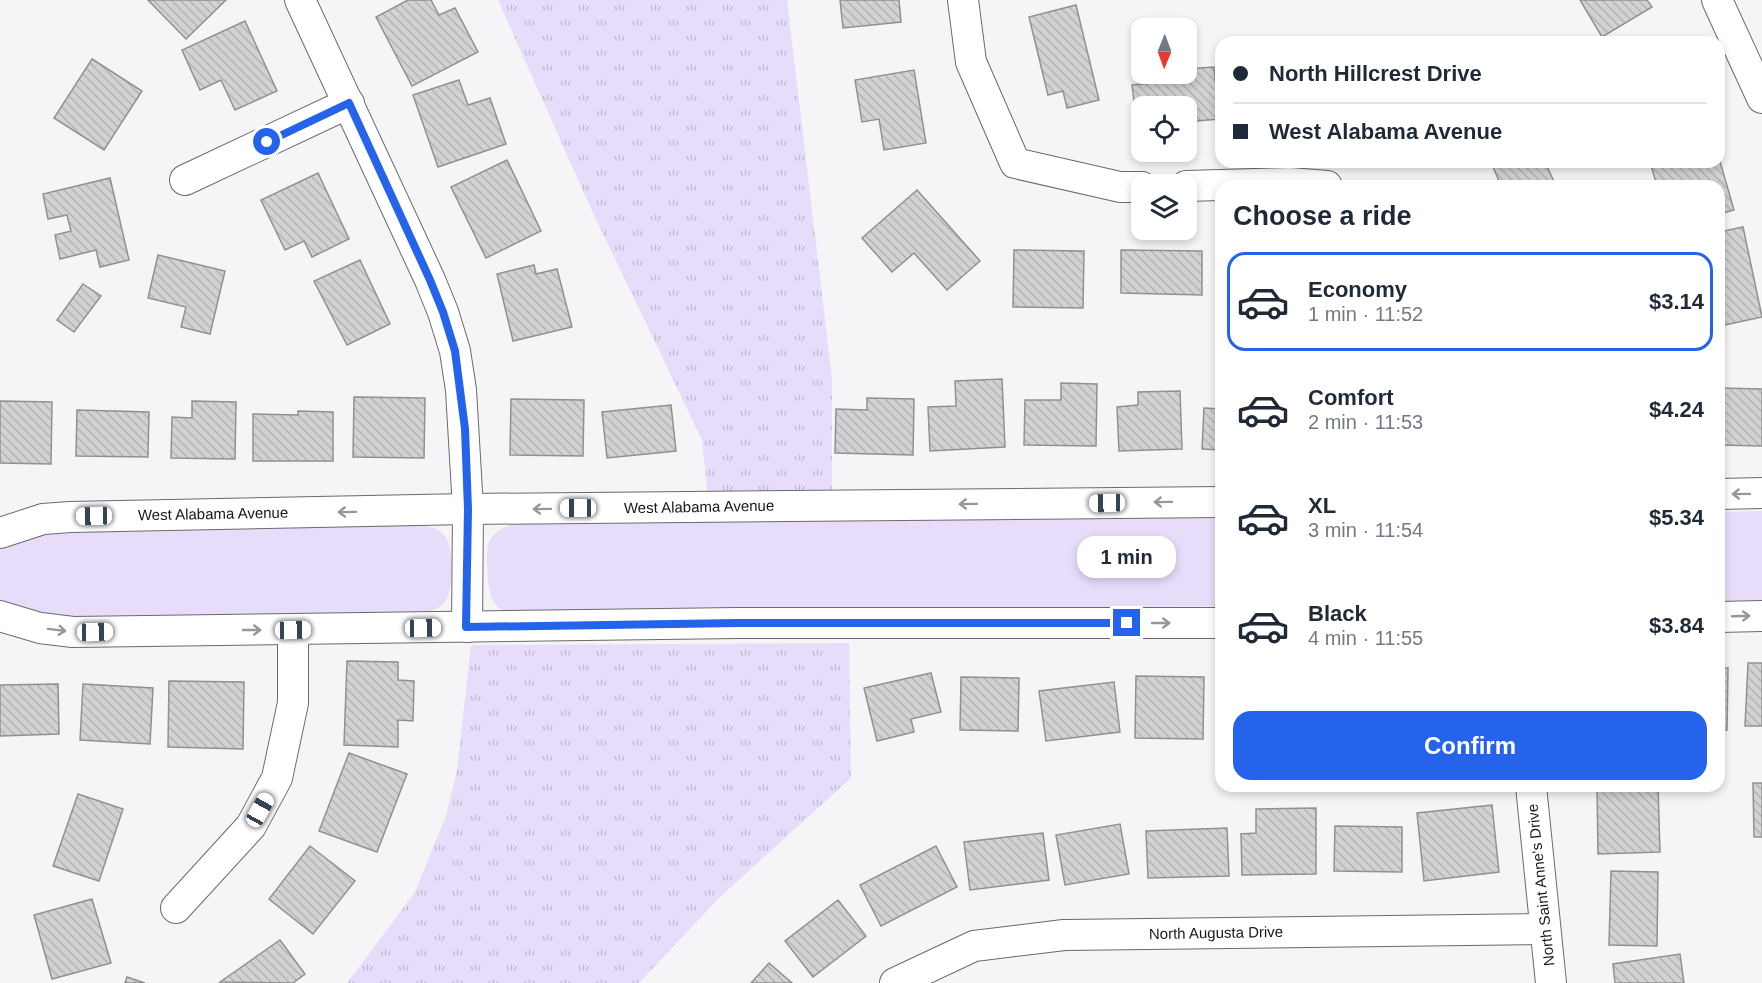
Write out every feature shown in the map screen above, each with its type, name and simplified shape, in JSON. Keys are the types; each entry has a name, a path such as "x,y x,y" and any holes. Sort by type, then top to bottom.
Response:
{"street":[{"path":"300,0 435,291 455,351 465,429 468,509 466,627"},
{"path":"963,0 970,62 1015,163 1120,187 1131,187"},
{"path":"1717,0 1762,98"},
{"path":"185,180 349,103"},
{"path":"1197,186 1215,185"},
{"path":"1725,494 1762,493"},
{"name":"West Alabama Avenue","path":"0,533 43,519 70,517 468,509 1215,502"},
{"path":"0,616 40,628 73,632 738,623 1215,623"},
{"path":"1725,617 1762,616"},
{"path":"176,908 251,826 277,778 293,703 293,630"},
{"name":"North Saint Anne's Drive","path":"1532,792 1551,983"},
{"name":"North Augusta Drive","path":"895,983 974,946 1064,935 1545,929"}],"green space":[{"path":"498,0 787,0 832,379 832,506 709,507 702,440 592,211"},
{"path":"1762,511 1762,601 1725,601 1725,512"},
{"path":"1215,518 1215,606 514,614 498,607 494,602 487,572 487,554 491,538 497,532 516,523"},
{"path":"424,525 438,530 445,536 450,550 452,569 450,588 445,602 424,614 50,617 0,604 0,545 41,531"},
{"path":"849,643 851,778 720,897 639,983 347,983 415,892 446,816 457,770 471,645"}],"building":[{"path":"148,0 226,0 186,39"},
{"path":"408,0 431,0 439,15 455,8 478,52 412,86 376,17"},
{"path":"840,0 899,0 901,22 843,28"},
{"path":"1580,0 1647,0 1652,7 1604,36 1601,36"},
{"path":"1076,5 1099,100 1067,108 1063,91 1048,95 1029,17"},
{"path":"245,21 277,91 235,110 221,80 200,90 182,50"},
{"path":"92,59 142,91 104,150 54,118"},
{"path":"1214,67 1215,119 1197,121 1197,96 1133,96 1132,85 1197,84 1197,68"},
{"path":"914,70 926,143 884,150 879,119 862,122 855,80"},
{"path":"459,80 468,105 490,98 506,144 438,167 413,95"},
{"path":"507,160 541,231 486,258 451,187"},
{"path":"1494,168 1548,168 1553,180 1498,180"},
{"path":"1652,168 1722,168 1734,210 1725,212 1725,180 1655,180"},
{"path":"318,173 349,239 312,257 304,241 285,250 261,200"},
{"path":"110,178 129,260 100,267 96,250 60,259 55,235 71,231 67,215 48,219 43,194"},
{"path":"917,190 980,261 947,290 914,253 892,272 862,238"},
{"path":"1743,227 1762,317 1725,325 1725,231"},
{"path":"1014,250 1084,251 1083,308 1013,307"},
{"path":"1121,250 1202,251 1202,295 1121,293"},
{"path":"158,255 225,271 210,334 181,327 186,307 148,298"},
{"path":"360,260 390,324 347,345 314,281"},
{"path":"534,265 536,274 557,269 572,327 513,341 497,274"},
{"path":"83,284 101,296 74,332 57,320"},
{"path":"1002,379 1005,447 930,451 928,407 956,406 955,381"},
{"path":"1061,383 1097,384 1096,446 1024,445 1025,400 1061,400"},
{"path":"1725,388 1762,389 1762,446 1725,445"},
{"path":"1180,391 1182,449 1119,451 1117,407 1138,405 1138,392"},
{"path":"354,397 425,398 424,458 353,457"},
{"path":"867,398 914,399 913,455 835,453 836,409 867,410"},
{"path":"511,399 584,400 583,456 510,455"},
{"path":"0,401 52,402 51,464 0,463"},
{"path":"192,401 236,402 235,459 171,458 172,417 192,418"},
{"path":"671,405 676,451 607,458 602,412"},
{"path":"1204,408 1215,409 1215,450 1202,449"},
{"path":"77,410 149,412 148,457 76,456"},
{"path":"298,411 333,412 333,461 253,461 253,414 298,415"},
{"path":"347,661 398,662 398,680 414,681 413,721 398,720 398,747 344,745"},
{"path":"1748,663 1762,663 1762,726 1745,726"},
{"path":"1725,668 1728,668 1727,730 1725,730"},
{"path":"931,673 941,712 911,719 914,732 877,741 864,688"},
{"path":"1136,676 1204,677 1203,739 1135,738"},
{"path":"961,677 1019,678 1018,731 960,730"},
{"path":"169,681 244,682 243,749 168,747"},
{"path":"1114,682 1120,732 1046,741 1039,691"},
{"path":"58,684 59,734 0,736 0,685"},
{"path":"83,684 153,688 150,744 80,740"},
{"path":"349,753 407,774 377,852 319,831"},
{"path":"1753,783 1762,783 1762,837 1754,837"},
{"path":"1597,792 1658,792 1660,852 1598,854"},
{"path":"78,794 123,809 99,881 53,866"},
{"path":"1492,805 1499,872 1424,881 1417,813"},
{"path":"1316,808 1316,874 1242,875 1241,834 1256,833 1256,809"},
{"path":"1120,824 1129,874 1065,885 1056,835"},
{"path":"1335,826 1402,827 1402,872 1334,871"},
{"path":"1227,828 1229,876 1148,878 1146,831"},
{"path":"1043,833 1049,880 970,890 964,842"},
{"path":"310,846 355,881 313,934 269,899"},
{"path":"936,846 957,887 881,926 860,885"},
{"path":"1611,871 1658,872 1657,946 1609,945"},
{"path":"92,899 111,963 52,979 34,915"},
{"path":"838,900 866,936 813,977 785,941"},
{"path":"280,940 305,974 293,983 220,982"},
{"path":"1680,954 1684,983 1615,983 1613,964"},
{"path":"769,963 792,983 751,983"},
{"path":"127,977 145,983 125,983"}],"route":[{"path":"267,142 349,103 430,280 455,351 461,390 468,509 466,627 738,623 1127,623"}]}
